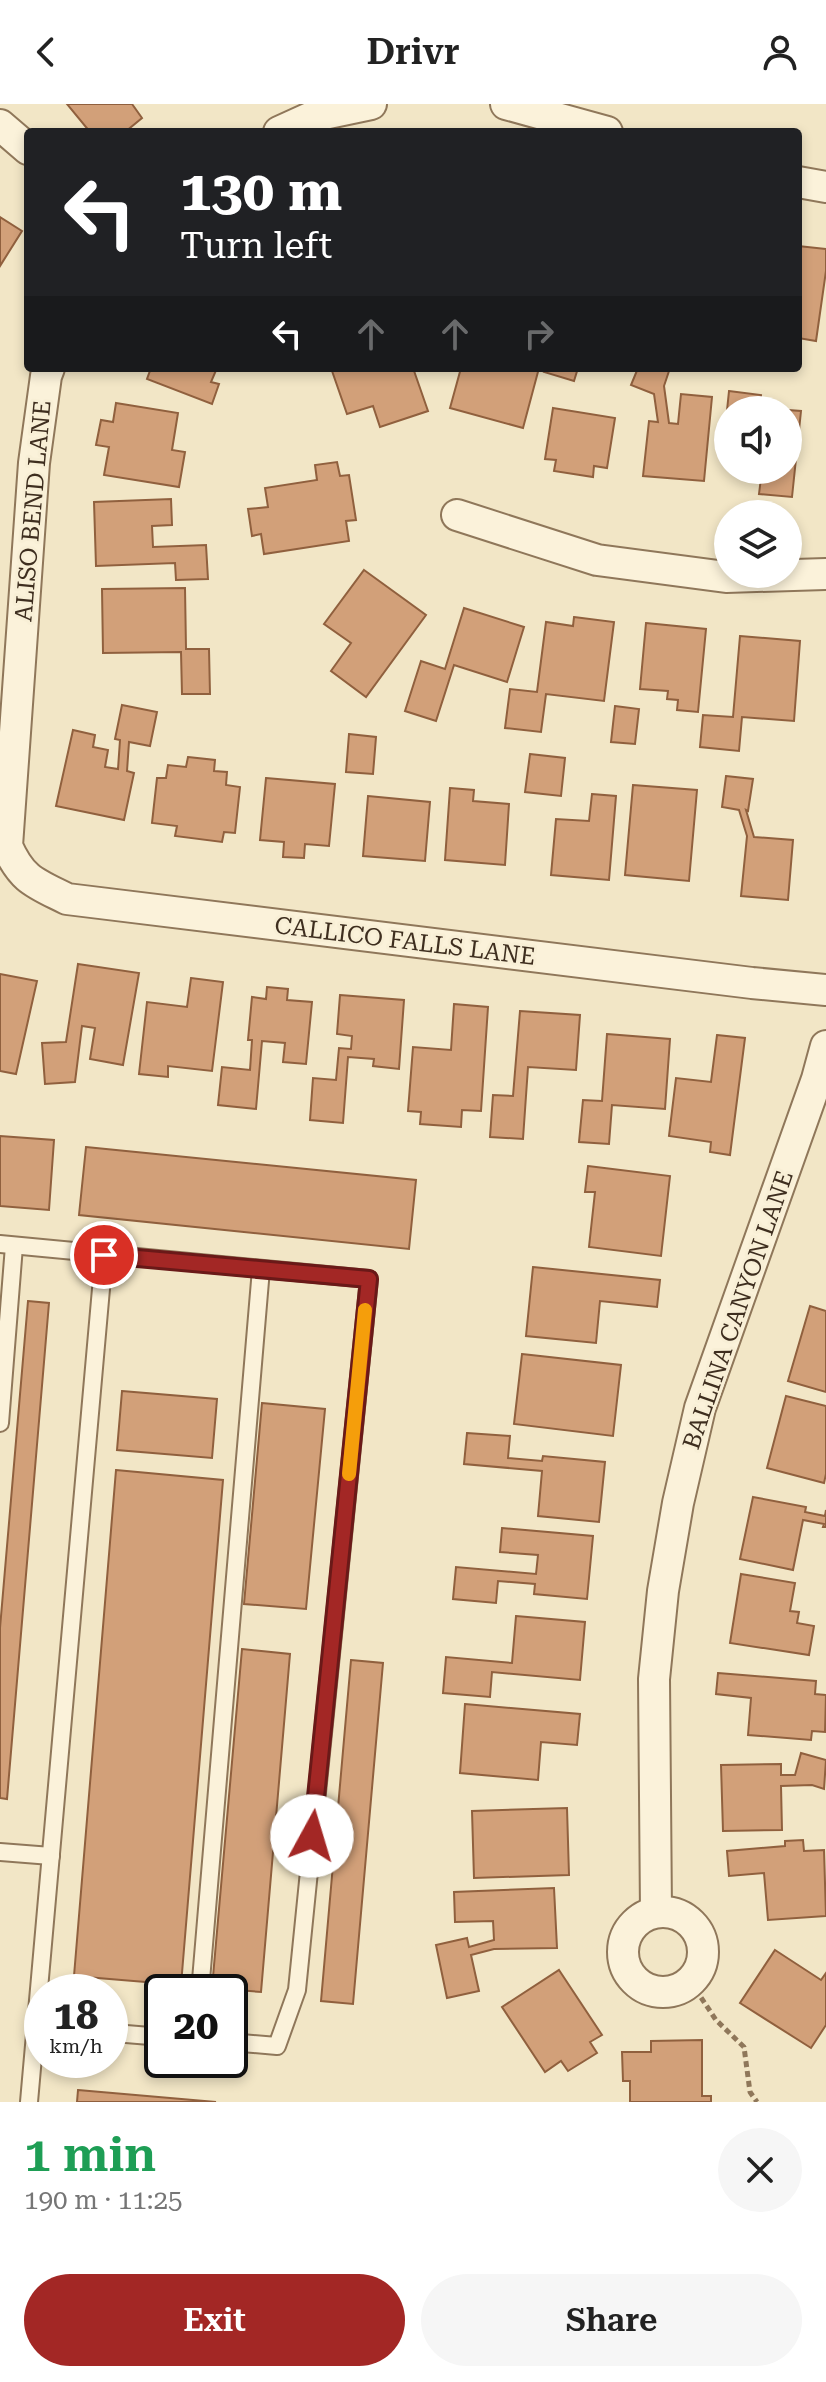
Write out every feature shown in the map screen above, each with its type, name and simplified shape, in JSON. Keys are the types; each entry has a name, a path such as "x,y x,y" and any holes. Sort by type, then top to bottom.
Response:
{"street":[{"path":"288,128 314,116 371,104"},
{"path":"506,104 593,128"},
{"path":"0,125 24,146"},
{"path":"802,183 826,187"},
{"name":"ALISO BEND LANE","path":"7,846 34,463 48,372"},
{"path":"457,515 597,560 726,577 826,574"},
{"name":"CALLICO FALLS LANE","path":"7,846 15,864 28,879 67,899 736,982 826,990"},
{"name":"BALLINA CANYON LANE","path":"656,1912 654,1679 663,1591 678,1503 700,1408 812,1094 826,1046"},
{"path":"656,1912 669,1912 691,1923 703,1946 698,1971 690,1981 667,1992 641,1985 631,1976 624,1964 622,1951 625,1937 632,1926 656,1912"}],"lane":[{"path":"0,1423 7,1245 369,1279 297,1990 277,2046 248,2044"},
{"path":"29,2102 104,1255"},
{"path":"202,1974 261,1269"},
{"path":"0,1852 51,1856"}],"path":[{"path":"690,1981 716,2020 744,2047 750,2092 757,2102"}],"building":[{"path":"67,104 132,104 142,118 130,128 87,128"},
{"path":"0,217 22,231 0,266"},
{"path":"802,246 826,249 816,341 802,339"},
{"path":"150,372 215,372 211,382 219,384 212,404 147,379"},
{"path":"332,372 414,372 428,411 380,427 373,406 347,414"},
{"path":"460,372 538,372 523,428 450,408"},
{"path":"544,372 577,372 574,381"},
{"path":"636,372 669,372 664,386 669,423 678,424 681,394 712,397 704,481 643,476 649,421 658,422 654,394 631,385"},
{"path":"729,391 761,395 761,396 728,396"},
{"path":"116,403 178,413 172,450 185,452 179,487 104,475 109,447 96,445 101,420 113,422"},
{"path":"553,408 615,418 607,468 594,466 593,477 554,471 556,460 545,459"},
{"path":"337,462 340,476 349,475 356,520 346,521 349,541 264,554 261,534 252,536 248,509 268,507 265,488 317,480 315,465"},
{"path":"760,484 793,484 792,497 759,494"},
{"path":"171,499 172,525 152,526 153,547 206,545 208,579 176,580 175,563 96,566 94,502"},
{"path":"364,570 426,615 366,697 331,671 351,643 324,624"},
{"path":"185,588 186,649 209,649 210,694 182,694 181,652 103,653 102,589"},
{"path":"464,608 524,627 507,682 454,665 436,721 405,711 421,661 445,669"},
{"path":"574,617 614,622 604,701 546,694 541,732 505,728 510,689 537,692 546,622 573,626"},
{"path":"646,623 706,629 698,712 677,710 678,700 667,699 668,691 640,689"},
{"path":"740,636 800,641 794,721 742,717 739,751 700,747 703,715 733,717"},
{"path":"122,705 157,712 150,746 129,742 127,771 134,773 124,820 56,806 73,730 95,735 93,747 108,750 105,767 118,769 120,740 115,739"},
{"path":"615,706 639,709 635,744 611,742"},
{"path":"349,734 376,737 373,774 346,772"},
{"path":"530,754 565,758 561,796 525,792"},
{"path":"188,757 215,760 214,771 227,772 226,785 240,787 235,833 224,832 222,842 175,836 177,826 152,823 157,778 166,778 168,765 186,767"},
{"path":"726,776 753,779 746,810 754,837 793,840 788,900 741,896 747,836 739,810 722,807"},
{"path":"266,778 335,784 329,846 305,844 304,858 283,857 284,842 260,840"},
{"path":"633,785 697,790 689,881 625,875"},
{"path":"450,788 474,790 473,801 509,804 505,865 445,860"},
{"path":"592,794 616,796 609,880 551,875 556,819 589,821"},
{"path":"368,796 430,802 425,861 363,856"},
{"path":"78,964 139,973 123,1065 90,1059 95,1028 82,1026 75,1082 45,1084 42,1043 66,1042"},
{"path":"0,974 37,981 16,1074 0,1071"},
{"path":"191,978 223,982 212,1071 168,1066 168,1077 139,1074 147,1002 187,1007"},
{"path":"267,987 288,989 287,1000 312,1002 306,1064 283,1062 285,1043 262,1041 256,1109 218,1105 222,1067 250,1070 252,1040 248,1040 252,997 266,999"},
{"path":"340,995 404,1000 399,1069 373,1066 374,1059 348,1057 343,1123 310,1120 313,1078 336,1080 339,1048 351,1049 352,1036 337,1034"},
{"path":"454,1004 488,1007 481,1111 462,1110 461,1127 420,1124 421,1112 408,1111 413,1047 451,1050"},
{"path":"520,1011 580,1015 576,1070 528,1067 523,1139 490,1137 493,1095 513,1096"},
{"path":"607,1034 670,1039 665,1109 612,1105 609,1144 579,1142 583,1100 602,1101"},
{"path":"717,1035 745,1038 730,1155 710,1152 711,1142 669,1136 676,1078 711,1082"},
{"path":"0,1136 54,1140 49,1210 0,1206"},
{"path":"86,1147 416,1180 409,1249 79,1215"},
{"path":"588,1166 670,1176 661,1256 589,1247 595,1192 585,1192"},
{"path":"533,1267 660,1280 657,1307 600,1301 596,1343 526,1336"},
{"path":"28,1301 49,1303 7,1799 0,1798 0,1628"},
{"path":"810,1306 826,1311 826,1392 788,1381"},
{"path":"522,1354 621,1365 613,1436 514,1424"},
{"path":"122,1391 217,1399 212,1458 117,1450"},
{"path":"786,1396 826,1406 824,1483 767,1468"},
{"path":"262,1403 325,1409 306,1609 244,1604"},
{"path":"467,1433 510,1436 508,1458 542,1461 543,1456 605,1462 599,1522 538,1516 542,1471 464,1464"},
{"path":"116,1470 223,1480 182,1974 144,1974 144,1982 128,1981 128,1974 74,1974"},
{"path":"753,1497 806,1507 805,1512 825,1516 826,1510 826,1527 803,1520 793,1570 740,1559"},
{"path":"502,1528 593,1536 587,1599 534,1594 535,1584 498,1581 496,1603 453,1599 456,1567 536,1574 538,1555 500,1552"},
{"path":"741,1574 795,1583 790,1611 799,1612 797,1623 814,1626 809,1655 730,1643"},
{"path":"516,1616 585,1622 580,1680 492,1672 490,1697 443,1693 446,1657 512,1663"},
{"path":"242,1649 290,1654 261,1992 248,1991 248,1974 213,1974"},
{"path":"351,1660 383,1663 353,2004 321,2001"},
{"path":"718,1673 816,1681 815,1694 826,1695 825,1732 812,1731 811,1740 748,1735 751,1698 716,1694"},
{"path":"465,1704 580,1714 577,1745 541,1742 538,1780 460,1773"},
{"path":"801,1753 826,1760 824,1789 812,1785 781,1786 782,1830 723,1831 721,1765 781,1764 781,1775 795,1775"},
{"path":"567,1808 569,1875 474,1878 472,1811"},
{"path":"803,1840 804,1851 824,1850 826,1916 768,1920 764,1873 729,1876 727,1851 785,1846 785,1841"},
{"path":"554,1888 557,1948 494,1949 471,1955 479,1991 447,1998 436,1945 467,1938 469,1947 494,1940 493,1921 455,1922 454,1892"},
{"path":"775,1950 821,1980 826,1973 826,2025 811,2048 740,2003"},
{"path":"559,1970 602,2035 590,2042 597,2053 568,2071 561,2061 545,2072 502,2007"},
{"path":"702,2040 702,2096 711,2096 711,2102 630,2102 630,2081 623,2081 622,2052 651,2052 651,2041"},
{"path":"78,2090 216,2102 77,2102"}],"slow traffic":[{"path":"349,1474 365,1310"}],"route":[{"path":"104,1255 369,1279 312,1836"}]}
